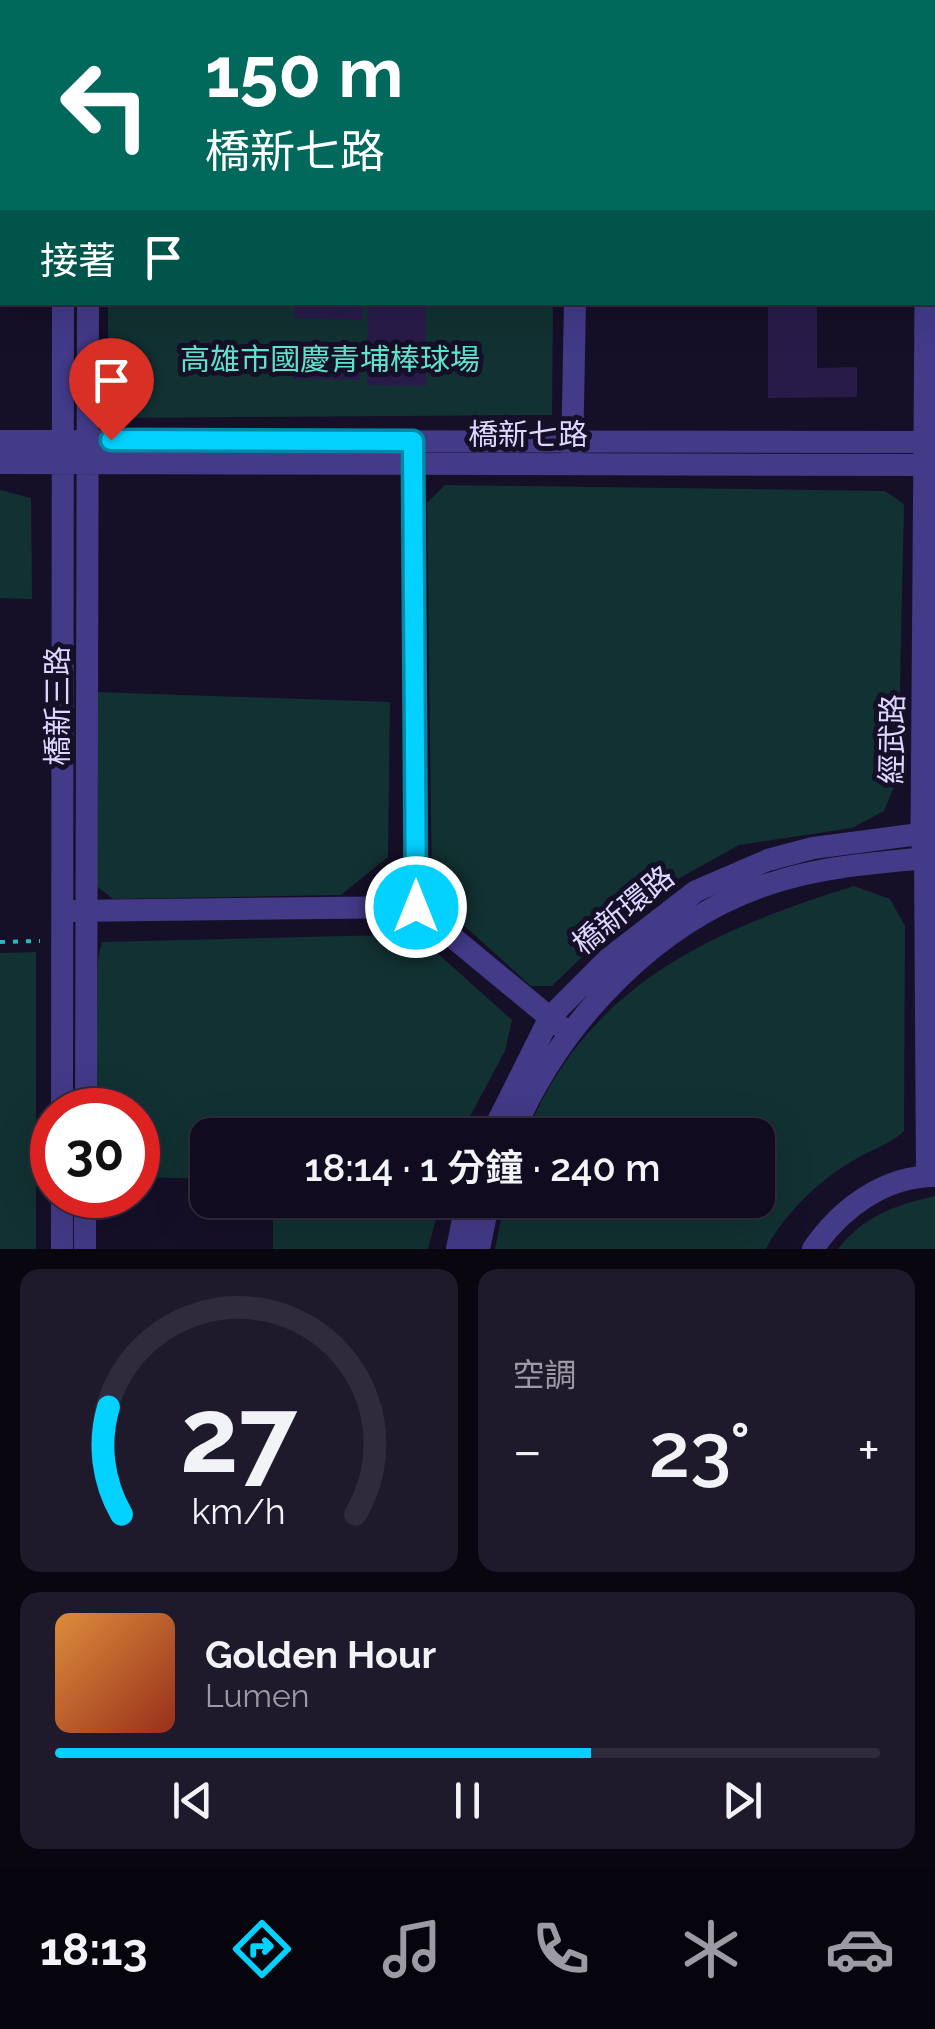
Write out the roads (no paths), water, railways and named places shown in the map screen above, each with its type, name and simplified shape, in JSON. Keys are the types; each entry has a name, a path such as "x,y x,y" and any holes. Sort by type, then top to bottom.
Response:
{"street":[{"name":"橋新三路","path":"62,1088 63,305"},
{"name":"橋新三路","path":"86,1088 88,305"},
{"path":"572,453 575,305"},
{"name":"經武路","path":"927,305 931,453 931,1176"},
{"name":"橋新七路","path":"0,440 63,452 931,453"},
{"name":"橋新七路","path":"0,464 63,452"},
{"path":"413,453 416,907"},
{"name":"橋新環路","path":"502,1118 559,1025 608,959 696,891 768,860 813,848 929,831"},
{"name":"橋新環路","path":"519,1118 559,1025 712,910 779,880 930,858"},
{"path":"62,911 416,907 559,1025"},
{"path":"813,1249 832,1222 876,1190 931,1176"},
{"path":"62,1218 62,1249"},
{"path":"85,1249 86,1218"},
{"path":"457,1249 463,1218"},
{"path":"478,1249 486,1218"}],"park label":[{"name":"高雄市國慶青埔棒球場","path":"330,359"}]}
